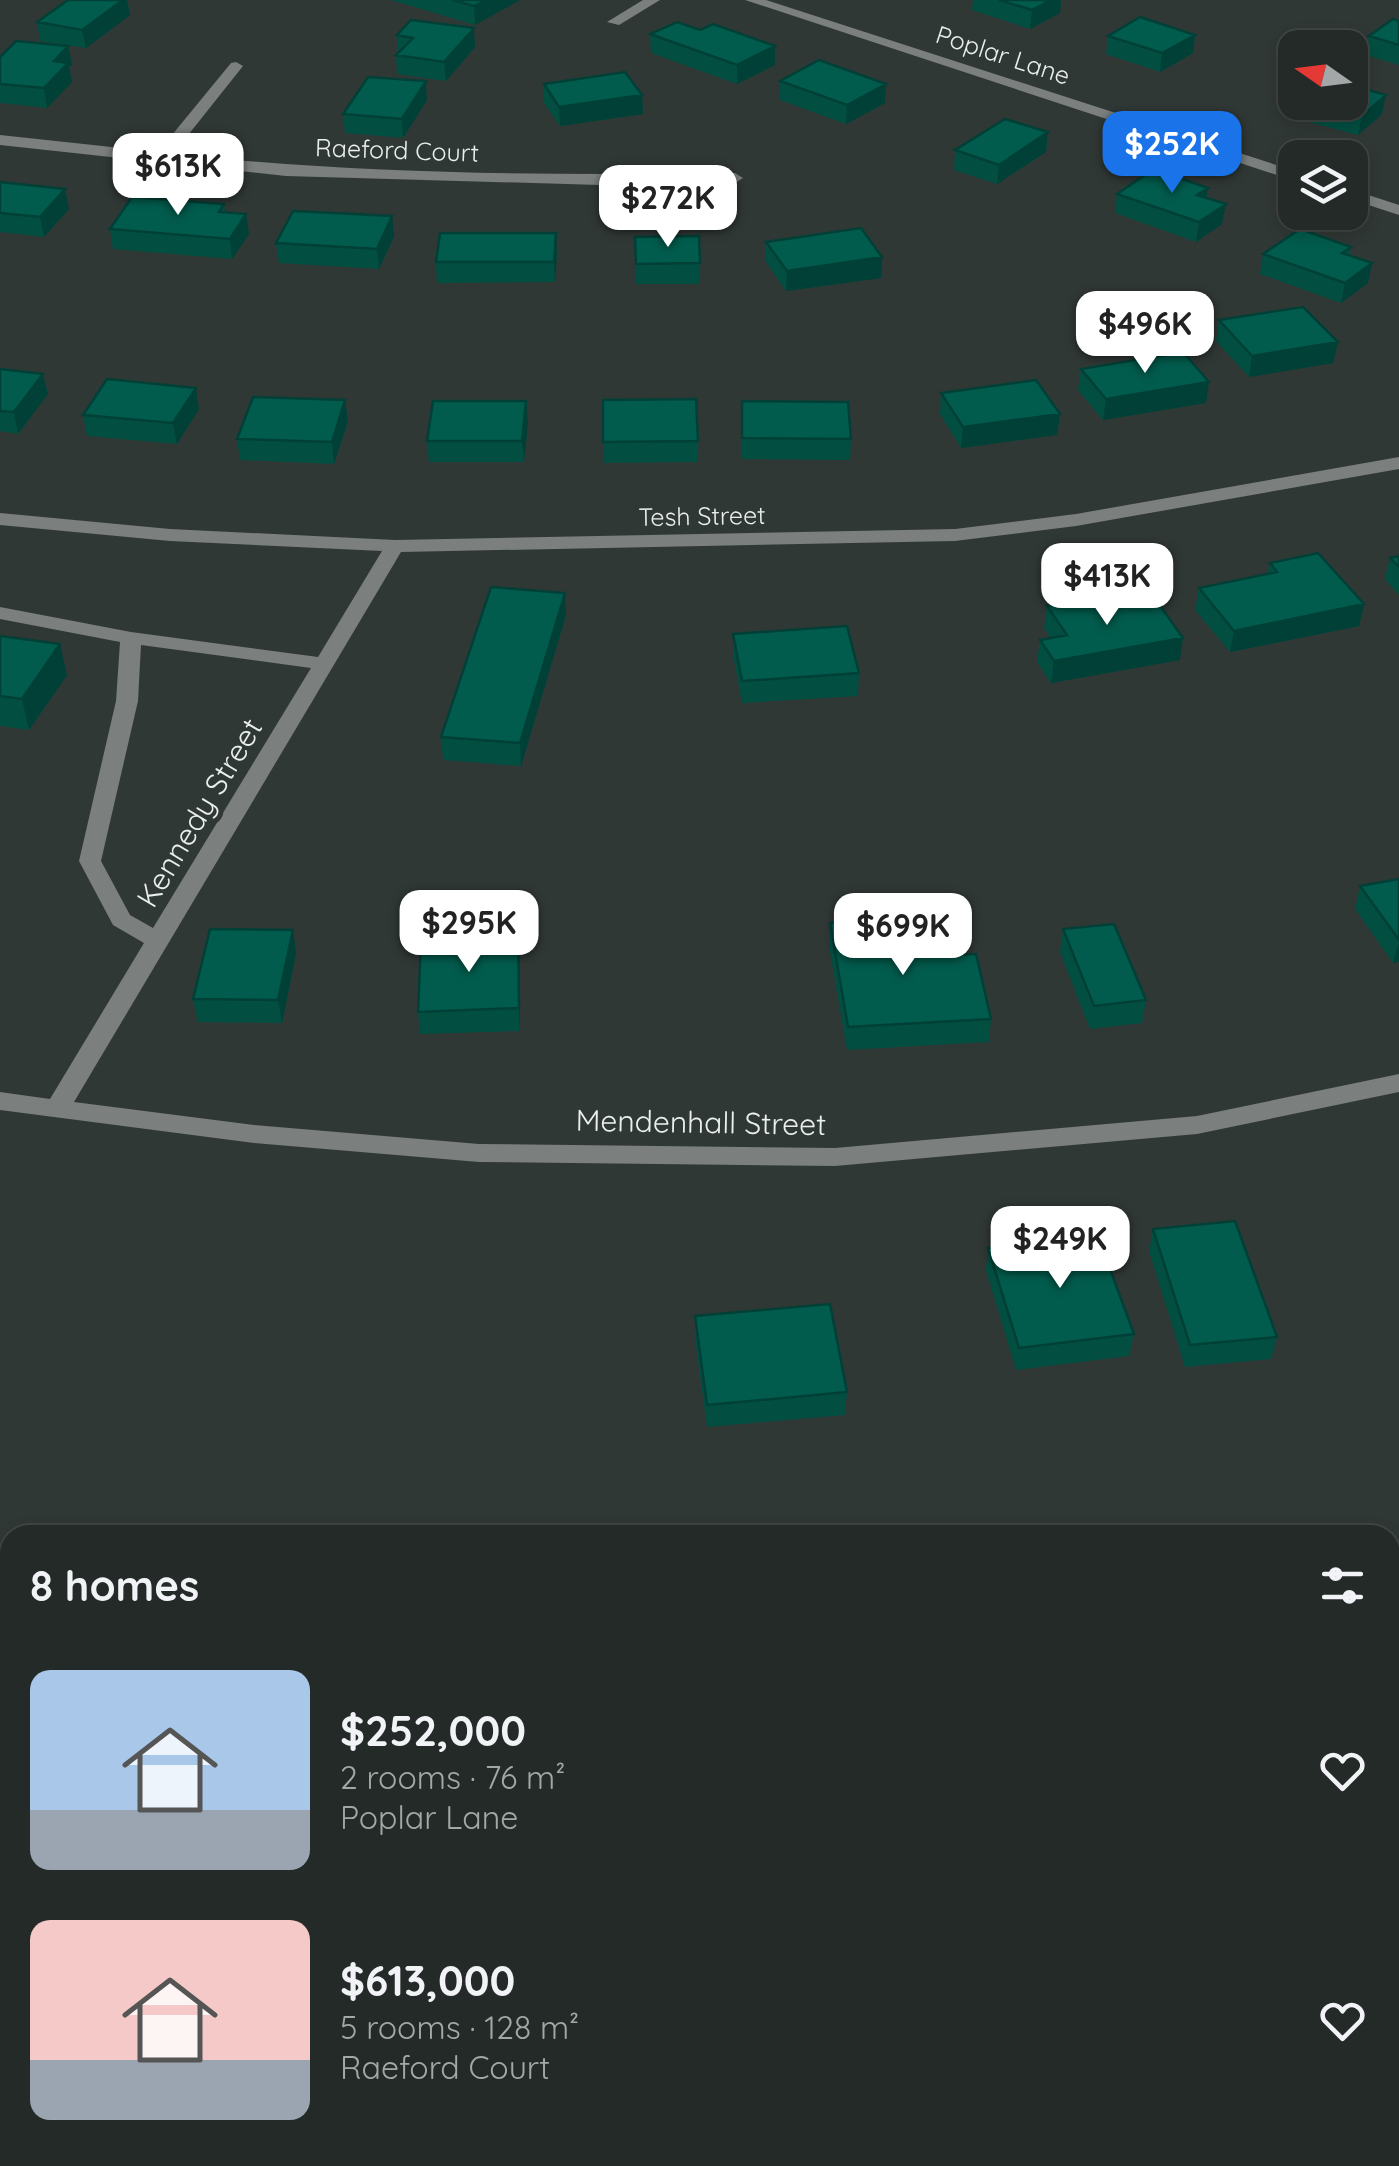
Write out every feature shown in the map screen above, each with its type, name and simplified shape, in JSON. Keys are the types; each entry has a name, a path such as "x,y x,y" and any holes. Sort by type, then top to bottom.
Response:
{"street":[{"path":"614,22 654,0"},
{"name":"Poplar Lane","path":"752,0 1278,170"},
{"path":"162,158 236,66"},
{"name":"Raeford Court","path":"0,140 286,170 408,176 735,178"},
{"path":"1368,200 1399,210"},
{"name":"Tesh Street","path":"0,519 170,535 395,546 955,535 1076,520 1399,463"},
{"name":"Kennedy Street","path":"56,1110 395,546"},
{"path":"0,613 131,638 325,664"},
{"path":"131,638 127,701 90,861 120,920 158,940"},
{"name":"Mendenhall Street","path":"0,1101 254,1134 480,1153 835,1158 1198,1125 1399,1084"}],"building":[{"path":"68,0 123,0 82,30 37,22"},
{"path":"452,0 486,0 474,6"},
{"path":"999,0 1051,0 1032,10"},
{"path":"1140,17 1195,35 1162,53 1108,36"},
{"path":"1393,19 1399,21 1399,45 1369,36"},
{"path":"411,20 474,28 444,62 396,55 413,38 397,35"},
{"path":"677,22 700,30 713,24 775,46 737,65 650,34"},
{"path":"16,41 68,46 54,61 68,63 44,88 0,84 0,57"},
{"path":"819,60 886,84 847,105 780,81"},
{"path":"625,72 642,95 559,107 544,84"},
{"path":"368,77 426,81 402,119 343,114"},
{"path":"1368,90 1386,95 1368,111"},
{"path":"1005,119 1048,132 999,165 955,150"},
{"path":"1154,169 1208,188 1197,195 1226,204 1199,222 1117,194"},
{"path":"0,182 65,189 40,217 0,213"},
{"path":"132,197 224,204 219,212 246,214 230,239 110,229"},
{"path":"293,211 392,216 377,249 276,243"},
{"path":"861,228 882,257 787,271 766,242"},
{"path":"1303,230 1351,247 1342,253 1372,263 1345,283 1263,254"},
{"path":"440,233 556,233 554,262 436,262"},
{"path":"699,236 700,263 636,264 635,237"},
{"path":"1303,307 1338,342 1252,356 1219,320"},
{"path":"1183,352 1209,382 1106,399 1081,369"},
{"path":"0,369 43,374 14,412 0,411"},
{"path":"107,379 196,388 173,423 83,415"},
{"path":"1036,380 1060,414 963,427 941,393"},
{"path":"253,397 345,400 332,442 237,439"},
{"path":"696,399 698,441 603,442 603,400"},
{"path":"433,401 526,401 522,441 427,441"},
{"path":"742,401 848,402 851,439 742,438"},
{"path":"1318,553 1364,604 1234,631 1199,588 1277,572 1270,563"},
{"path":"491,587 565,593 520,743 441,737"},
{"path":"1093,598 1102,610 1156,600 1183,638 1054,661 1040,640 1067,635 1047,606"},
{"path":"847,626 859,673 742,681 733,634"},
{"path":"0,636 60,644 22,699 0,696"},
{"path":"1399,879 1399,940 1360,886"},
{"path":"908,918 916,957 976,954 991,1019 848,1027 830,923"},
{"path":"1114,924 1146,1000 1094,1006 1063,929"},
{"path":"210,929 293,930 278,1000 193,999"},
{"path":"518,939 519,1008 418,1012 421,942"},
{"path":"1235,1221 1277,1337 1190,1345 1153,1229"},
{"path":"1097,1234 1134,1334 1019,1348 988,1248"},
{"path":"830,1304 847,1392 707,1405 695,1316"}]}
